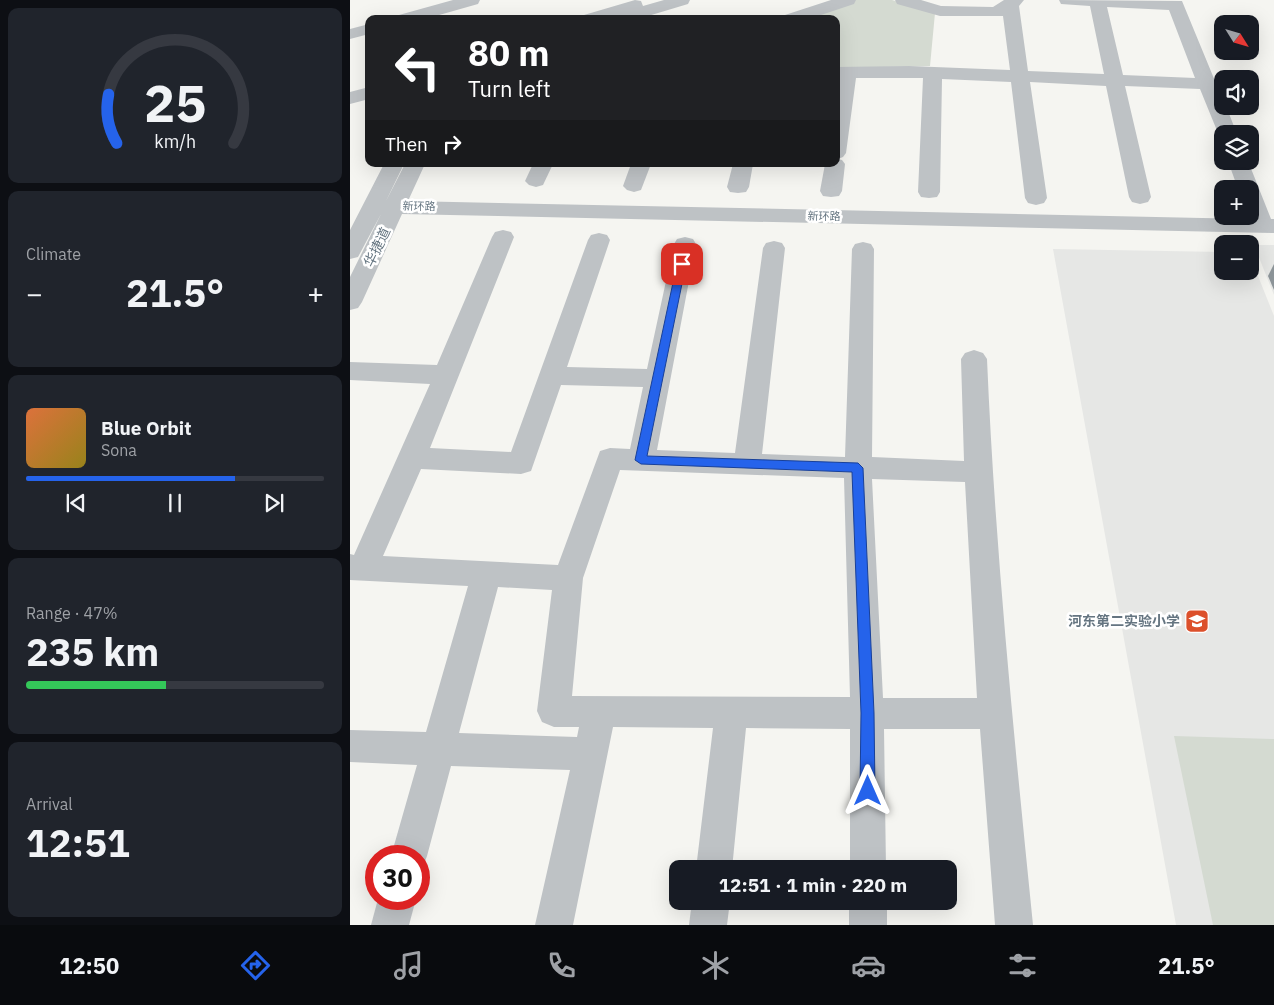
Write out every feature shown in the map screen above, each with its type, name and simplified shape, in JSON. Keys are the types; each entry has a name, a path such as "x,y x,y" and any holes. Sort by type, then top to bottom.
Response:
{"street":[{"path":"425,10 472,0"},
{"path":"603,15 653,0"},
{"path":"632,15 682,0"},
{"path":"804,15 848,0"},
{"path":"903,0 940,11 996,12 1013,2 1020,76 1036,198"},
{"path":"1067,0 1176,5 1223,125"},
{"path":"1097,1 1140,197"},
{"path":"350,34 365,30"},
{"path":"840,100 842,73 932,73 1207,84"},
{"path":"929,192 932,73"},
{"path":"350,90 365,85"},
{"path":"350,98 365,94"},
{"name":"华捷道","path":"353,240 374,206 393,167"},
{"name":"华捷道","path":"350,302 414,167"},
{"path":"634,186 639,167"},
{"path":"738,187 742,167"},
{"path":"831,191 835,167"},
{"name":"新环路","path":"374,206 1268,226"},
{"path":"1259,209 1268,226"},
{"path":"503,237 412,458 356,567 568,578"},
{"path":"412,458 520,463 599,240"},
{"path":"641,460 686,244"},
{"path":"747,464 774,248"},
{"path":"863,249 858,468 867,713 868,860"},
{"path":"974,359 978,472 994,714 1014,925"},
{"path":"350,372 446,375"},
{"path":"551,376 658,378"},
{"path":"978,472 610,459 568,578 554,711 994,714"},
{"path":"412,845 486,574"},
{"path":"554,925 599,712"},
{"path":"715,860 731,712"},
{"path":"350,746 590,754"},
{"path":"390,925 394,910"},
{"path":"708,925 710,910"},
{"path":"868,910 868,925"}],"shaded area":[{"path":"848,0 892,0 935,13 930,66 840,68 840,15 801,15"},
{"path":"1259,245 1274,245 1274,295 1259,258"},
{"name":"河东第二实验小学","path":"1053,249 1214,252 1214,280 1259,278 1274,316 1274,925 1176,925"},
{"path":"1174,736 1274,739 1274,925 1213,925"}],"place":[{"name":"河东第二实验小学","path":"1197,621"}],"route":[{"path":"682,264 641,460 858,468 868,791"}]}
